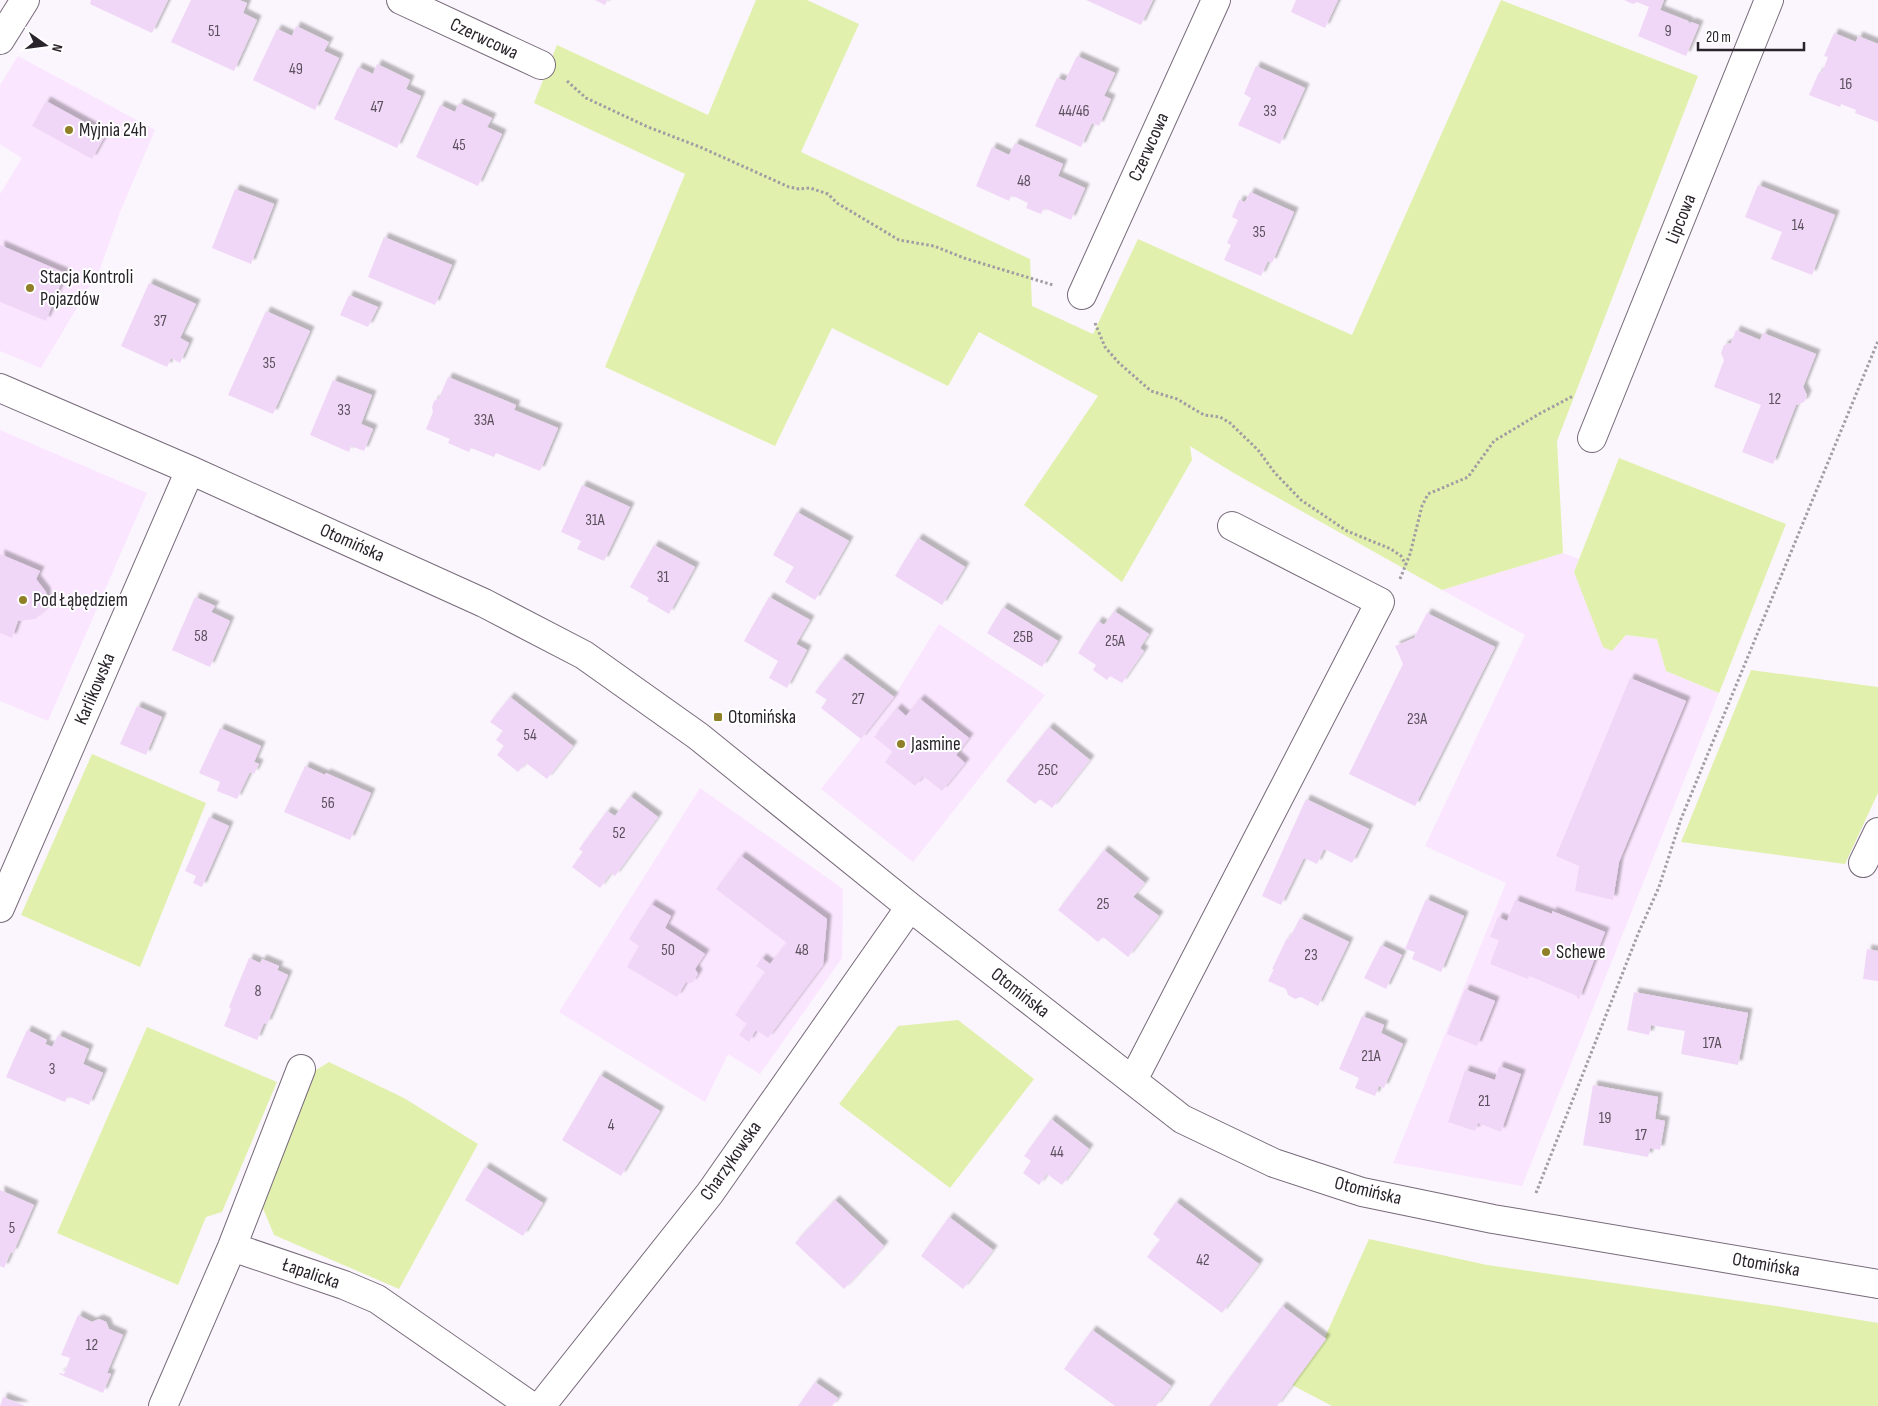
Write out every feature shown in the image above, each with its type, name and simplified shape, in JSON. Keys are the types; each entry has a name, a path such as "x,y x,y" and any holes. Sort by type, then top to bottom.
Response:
{"street":[{"path":"0,40 25,0"},
{"name":"Czerwcowa","path":"401,0 541,65"},
{"name":"Czerwcowa","path":"1082,295 1216,0"},
{"name":"Lipcowa","path":"1592,438 1769,0"},
{"name":"Otomińska","path":"0,388 190,470 484,602 584,656 698,736 910,908 1182,1119 1274,1163 1362,1192 1524,1224 1878,1284"},
{"name":"Karlikowska","path":"0,908 190,470"},
{"path":"1133,1080 1380,602 1232,526"},
{"path":"1863,863 1878,832"},
{"name":"Charzykowska","path":"541,1406 710,1193 910,908"},
{"path":"163,1406 232,1247 301,1070"},
{"name":"Łapalicka","path":"232,1247 344,1285 377,1299 531,1406"}],"path":[{"path":"541,65 556,72 586,98 648,127 700,147 789,187 799,189 810,188 828,194 836,203 900,240 934,246 964,258 1012,273 1026,275 1082,295 1105,347 1119,364 1151,391 1177,399 1204,415 1220,417 1230,423 1258,450 1275,473 1301,500 1347,531 1391,549 1401,556 1406,565"},
{"path":"1524,1224 1638,934 1659,887 1685,810 1878,341"},
{"path":"1380,602 1402,575 1422,506 1428,494 1468,477 1494,441 1539,414 1583,391 1614,383"}],"shaded area":[{"path":"18,56 155,130 120,212 100,269 41,368 0,351 0,194 22,158 0,144 0,85"},
{"path":"0,430 147,493 48,721 0,701"},
{"path":"1563,553 1579,559 1574,572 1612,651 1626,635 1657,639 1666,671 1719,693 1522,1186 1393,1163 1506,883 1425,846 1525,635 1442,590"},
{"path":"939,624 1045,695 913,862 821,789 894,697"},
{"path":"700,788 843,889 842,958 760,1074 728,1054 705,1102 559,1012"}],"green space":[{"path":"756,0 807,0 859,24 801,152 1030,259 1032,306 1093,334 1138,239 1352,335 1501,0 1698,76 1557,441 1563,553 1442,590 1232,472 1190,446 1192,460 1122,582 1024,505 1098,396 979,332 948,386 832,328 775,446 605,367 685,174 534,103 557,45 708,115"},
{"path":"1619,458 1786,524 1719,693 1666,671 1657,639 1626,635 1612,651 1603,647 1574,572"},
{"path":"1751,670 1878,687 1878,793 1845,864 1681,842"},
{"path":"92,754 206,803 140,967 21,915"},
{"path":"958,1020 1034,1079 950,1188 839,1104 898,1026"},
{"path":"147,1027 277,1082 222,1212 206,1217 178,1285 57,1233"},
{"path":"329,1062 404,1098 478,1144 399,1289 274,1235 260,1201 316,1070"},
{"path":"1369,1239 1487,1265 1776,1306 1878,1323 1878,1406 1332,1406 1292,1385 1326,1339 1325,1337"}],"building":[{"path":"91,0 168,0 152,33 90,4"},
{"path":"191,0 239,0 247,3 243,13 257,20 234,71 171,42"},
{"path":"595,0 607,0 605,5"},
{"path":"1086,0 1153,0 1141,25"},
{"path":"1296,0 1338,0 1325,28 1291,12"},
{"path":"1624,0 1664,0 1660,10 1688,21 1690,24 1691,22 1699,25 1686,56 1638,36 1649,7 1637,2 1633,4"},
{"path":"296,26 329,42 324,51 339,58 315,110 253,80 277,29 292,36"},
{"path":"1834,33 1856,42 1858,36 1878,44 1878,122 1855,113 1856,110 1841,104 1840,107 1809,95 1819,72 1822,73 1828,57 1824,56"},
{"path":"1077,56 1115,73 1104,96 1111,99 1099,126 1092,123 1081,147 1035,126 1057,78 1065,81"},
{"path":"377,64 410,80 406,89 421,96 397,148 334,119 358,67 373,74"},
{"path":"1256,66 1305,88 1280,144 1238,125 1251,98 1244,94"},
{"name":"Myjnia 24h","path":"46,101 106,134 92,159 32,126"},
{"path":"459,103 492,118 487,127 502,134 478,186 416,157 440,105 455,112"},
{"path":"1015,143 1063,164 1058,176 1085,188 1071,220 1044,208 1041,214 1026,208 1028,203 1011,195 1009,201 976,186 992,147 1009,155"},
{"path":"1758,185 1835,215 1812,275 1771,259 1782,232 1745,217"},
{"path":"235,189 274,204 251,264 212,248"},
{"path":"1250,192 1294,212 1272,263 1268,261 1261,276 1224,260 1231,245 1227,243 1238,220 1232,217 1239,200 1245,202"},
{"path":"384,237 452,265 435,305 368,277"},
{"name":"Stacja Kontroli Pojazdów","path":"0,245 65,273 46,321 0,302"},
{"path":"149,283 196,304 180,338 189,343 180,363 171,358 167,367 121,346"},
{"path":"349,295 378,307 368,327 340,315"},
{"path":"266,311 310,331 273,414 228,395"},
{"path":"1736,330 1760,340 1763,333 1816,354 1803,387 1807,395 1804,402 1796,405 1773,464 1742,452 1761,405 1714,387 1724,360 1721,353 1724,345 1731,343"},
{"path":"448,377 516,405 514,410 558,428 540,471 496,453 494,457 471,448 469,452 448,443 450,439 426,429 433,412 434,401 439,398"},
{"path":"333,380 372,395 361,424 373,429 364,451 351,446 349,452 310,435"},
{"path":"582,485 630,507 604,561 577,549 581,541 561,532"},
{"path":"797,512 849,541 815,600 785,582 794,567 773,555"},
{"path":"918,538 965,567 942,605 895,576"},
{"path":"654,545 695,567 669,614 647,601 649,598 630,587"},
{"name":"Pod Łąbędziem","path":"0,554 40,571 36,579 46,592 47,608 35,619 18,621 12,638 0,633"},
{"path":"195,597 215,606 211,612 230,621 210,667 172,650"},
{"path":"769,597 810,620 796,644 807,650 787,688 769,678 778,661 744,641"},
{"path":"1003,607 1058,641 1042,667 987,633"},
{"path":"1114,611 1149,634 1140,648 1144,651 1122,683 1110,676 1107,680 1093,670 1096,665 1078,653 1098,621 1104,625"},
{"path":"1427,613 1495,647 1415,806 1349,774 1403,664 1395,646 1414,638"},
{"path":"842,658 894,697 861,739 821,708 827,700 815,692"},
{"path":"1630,678 1686,701 1619,862 1613,900 1575,891 1579,866 1556,856"},
{"path":"510,697 573,746 547,779 526,763 518,772 497,755 504,746 496,740 503,731 490,722"},
{"path":"920,699 969,738 956,755 965,763 942,791 923,776 915,786 885,762 893,752 874,737 897,708 906,716"},
{"path":"137,706 162,717 146,755 120,744"},
{"path":"1049,727 1090,760 1052,808 1040,799 1035,804 1006,781"},
{"path":"220,728 261,746 254,762 259,764 254,774 250,772 237,799 217,791 220,782 199,773"},
{"path":"305,766 371,793 350,840 284,812"},
{"path":"630,796 658,817 615,876 611,873 600,888 572,867 583,852 579,849 607,811 615,816"},
{"path":"1306,799 1369,829 1352,863 1324,849 1317,864 1304,858 1281,905 1262,896"},
{"path":"209,817 229,826 202,887 193,883 196,876 185,871"},
{"path":"1104,850 1145,883 1133,897 1159,916 1128,957 1103,937 1098,942 1058,910"},
{"path":"741,856 827,919 823,965 768,1038 756,1030 749,1042 739,1035 747,1024 735,1015 765,972 756,966 762,958 770,964 787,943 716,889"},
{"path":"1426,899 1464,916 1441,972 1412,959 1415,952 1405,949"},
{"name":"Schewe","path":"1515,900 1552,914 1552,911 1605,932 1579,999 1577,999 1577,996 1529,976 1528,979 1490,964 1499,940 1490,937 1498,917 1507,921"},
{"path":"651,904 671,916 665,928 705,954 695,969 698,974 692,983 686,982 677,997 627,967 639,946 629,939"},
{"path":"1300,918 1349,942 1318,1006 1301,997 1295,999 1288,995 1286,989 1268,981 1287,938 1289,939"},
{"path":"1381,945 1402,955 1386,989 1364,978"},
{"path":"1867,949 1878,951 1878,981 1863,979"},
{"path":"249,958 260,963 262,959 279,966 277,970 288,975 267,1024 264,1023 257,1040 224,1026 231,1009 229,1007"},
{"path":"1465,989 1495,1001 1477,1046 1447,1034"},
{"path":"1634,992 1748,1013 1738,1065 1681,1054 1685,1031 1651,1025 1649,1035 1627,1030"},
{"path":"1362,1016 1384,1025 1381,1033 1403,1044 1384,1088 1379,1086 1375,1096 1355,1088 1359,1078 1339,1069"},
{"path":"27,1030 47,1040 45,1044 52,1047 58,1035 89,1049 83,1064 103,1073 89,1105 68,1096 65,1102 6,1077"},
{"path":"1499,1066 1521,1074 1501,1132 1478,1123 1475,1131 1448,1122 1465,1070 1495,1080"},
{"path":"600,1075 660,1111 621,1176 562,1140"},
{"path":"1593,1085 1658,1097 1655,1119 1665,1121 1660,1150 1650,1148 1648,1157 1583,1145"},
{"path":"1051,1119 1089,1149 1062,1185 1047,1174 1039,1185 1023,1173 1031,1161 1024,1156"},
{"path":"485,1167 543,1203 523,1236 465,1200"},
{"path":"0,1190 34,1205 13,1253 11,1252 4,1268 0,1266"},
{"path":"835,1200 884,1246 844,1289 795,1243"},
{"path":"1176,1202 1259,1264 1222,1313 1147,1257 1160,1240 1153,1234"},
{"path":"949,1217 993,1250 963,1289 921,1256"},
{"path":"1282,1306 1326,1339 1277,1406 1209,1406"},
{"path":"78,1315 92,1322 99,1319 106,1322 109,1329 123,1335 107,1373 111,1374 103,1393 59,1374 64,1374 70,1358 61,1355"},
{"path":"1092,1330 1171,1386 1156,1406 1115,1406 1064,1369"},
{"path":"815,1382 838,1398 832,1406 798,1406"},
{"path":"3,1397 25,1406 0,1406"}],"place":[{"name":"Myjnia 24h","path":"69,130"},
{"name":"Stacja Kontroli Pojazdów","path":"30,288"},
{"name":"Pod Łąbędziem","path":"23,600"},
{"name":"Otomińska","path":"718,717"},
{"name":"Jasmine","path":"901,744"},
{"name":"Schewe","path":"1546,952"}]}
